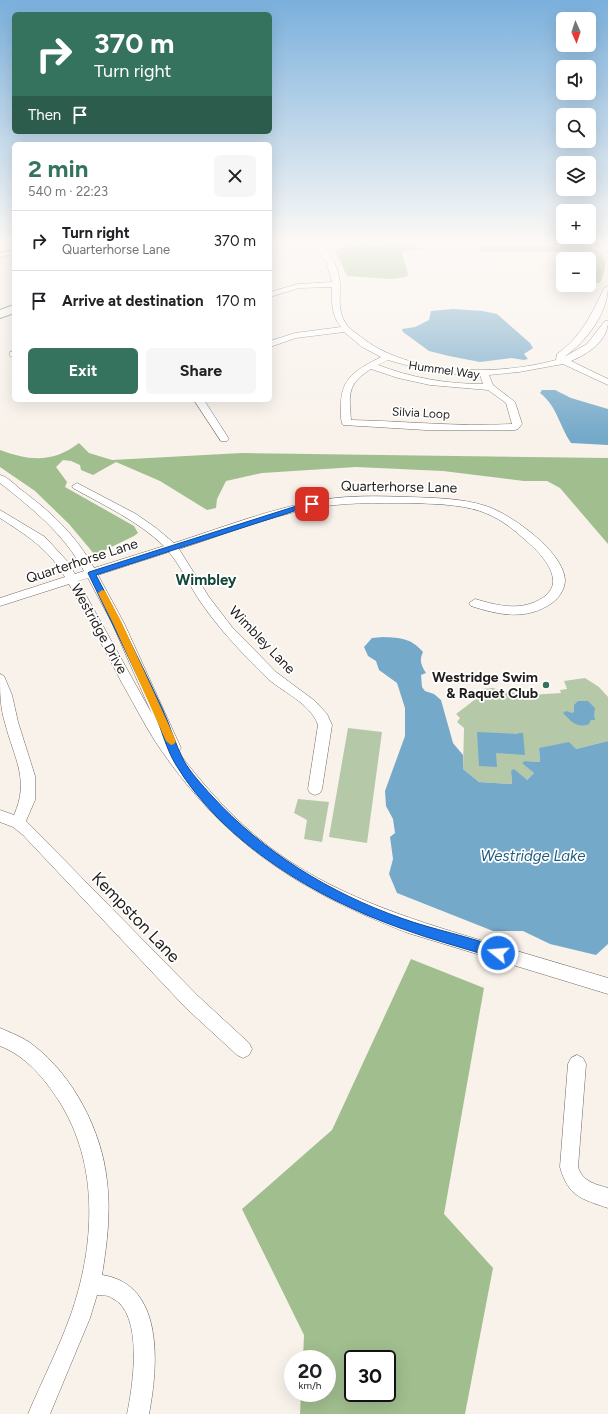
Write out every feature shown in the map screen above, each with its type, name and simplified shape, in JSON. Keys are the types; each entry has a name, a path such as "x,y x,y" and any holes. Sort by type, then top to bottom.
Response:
{"main road":[{"path":"0,314 12,310"},
{"path":"0,322 12,318"}],"street":[{"path":"335,305 338,316 346,329 366,345 388,356 436,369 484,373 516,371 543,366 582,352 592,344 608,323"},
{"path":"561,359 584,336 600,305"},
{"path":"272,343 295,336 346,329"},
{"name":"Silvia Loop","path":"388,356 354,378 347,387 346,423 398,424 426,427 515,427 517,424 511,403 490,388"},
{"path":"561,359 608,382"},
{"name":"Hummel Way","path":"372,366 400,376 427,382 490,388"},
{"path":"484,373 485,379 490,388"},
{"path":"204,402 224,439"},
{"name":"Westridge Drive","path":"0,478 25,496 57,525 81,555 92,573 127,643 162,719 180,763"},
{"name":"Wimbley Lane","path":"77,486 146,526 172,548 206,601 239,642 278,681 318,710 324,718 325,725 315,789"},
{"name":"Quarterhorse Lane","path":"0,602 294,509 332,501 368,499 461,503 489,510 511,522 542,552 556,569 559,576 557,590 553,596 532,609 522,612 504,612 475,603"},
{"name":"Westridge Drive","path":"0,514 41,540 63,564 151,723 165,745 199,789 224,816 247,837 278,861 325,890 362,908 408,926 608,986"},
{"path":"0,679 6,695 11,722 28,776 28,800 18,823"},
{"name":"Kempston Lane","path":"0,816 18,823 28,831 192,1002 243,1049"},
{"path":"0,1037 29,1051 44,1065 72,1104 85,1128 94,1155 99,1185 98,1238 90,1284 80,1318 39,1414"},
{"path":"577,1064 569,1167 571,1177 576,1185 582,1190 608,1198"},
{"path":"90,1284 110,1286 123,1292 133,1303 140,1318 143,1339 143,1373 138,1414"}],"green space":[{"path":"79,443 89,453 112,460 242,453 608,458 608,544 560,488 547,481 524,481 443,471 356,467 262,473 226,481 217,499 216,508 207,510 160,481 116,462 93,475 81,470 80,465 71,461 63,460 56,467 67,482 65,487 134,526 138,533 95,555 69,524 35,491 0,467 0,450 31,458 41,458 60,454"},
{"path":"585,678 599,687 608,697 608,741 576,749 539,748 540,762 525,761 523,763 534,773 527,780 511,771 512,784 479,782 463,769 464,728 457,722 460,718 456,714 481,695 482,689 493,688 508,693 527,691 529,695 561,693 560,690 567,689 564,681"},
{"path":"348,728 382,732 367,843 329,837"},
{"path":"298,799 329,802 322,842 304,839 307,820 294,813"},
{"path":"411,959 484,988 444,1214 493,1268 465,1414 300,1414 301,1402 336,1402 336,1350 303,1350 304,1335 242,1209 332,1130"}],"water":[{"path":"453,309 483,311 497,314 530,343 533,348 524,354 528,359 524,360 511,358 480,362 449,356 429,351 403,332 402,329 415,327 429,320 431,311"},
{"path":"542,390 555,390 571,398 608,409 608,445 571,443 554,410 546,398 540,393"},
{"name":"Westridge Lake","path":"383,637 410,641 419,647 423,652 421,662 426,673 421,675 422,687 425,691 434,694 441,700 453,743 463,755 463,769 479,782 512,784 511,771 514,769 527,780 534,773 522,763 525,761 540,762 539,748 569,742 576,749 608,741 608,944 596,955 550,944 523,931 493,931 397,893 389,874 393,859 390,837 395,833 393,819 386,806 385,791 405,736 405,708 397,683 379,670 376,661 368,656 364,647 372,638"},
{"path":"578,701 588,701 595,708 595,720 591,720 589,724 581,726 578,725 563,713 566,711 572,713 574,712 574,705"},
{"path":"477,732 523,733 525,755 496,753 497,767 479,766"}],"slow traffic":[{"path":"102,593 118,623 171,741"}],"place":[{"name":"Westridge Swim & Raquet Club","path":"546,685"}],"district":[{"name":"Wimbley","path":"206,580"}],"route":[{"path":"312,504 92,573 118,623 162,719 180,763 199,789 224,816 247,837 278,861 325,890 362,908 408,926 498,953"}]}
